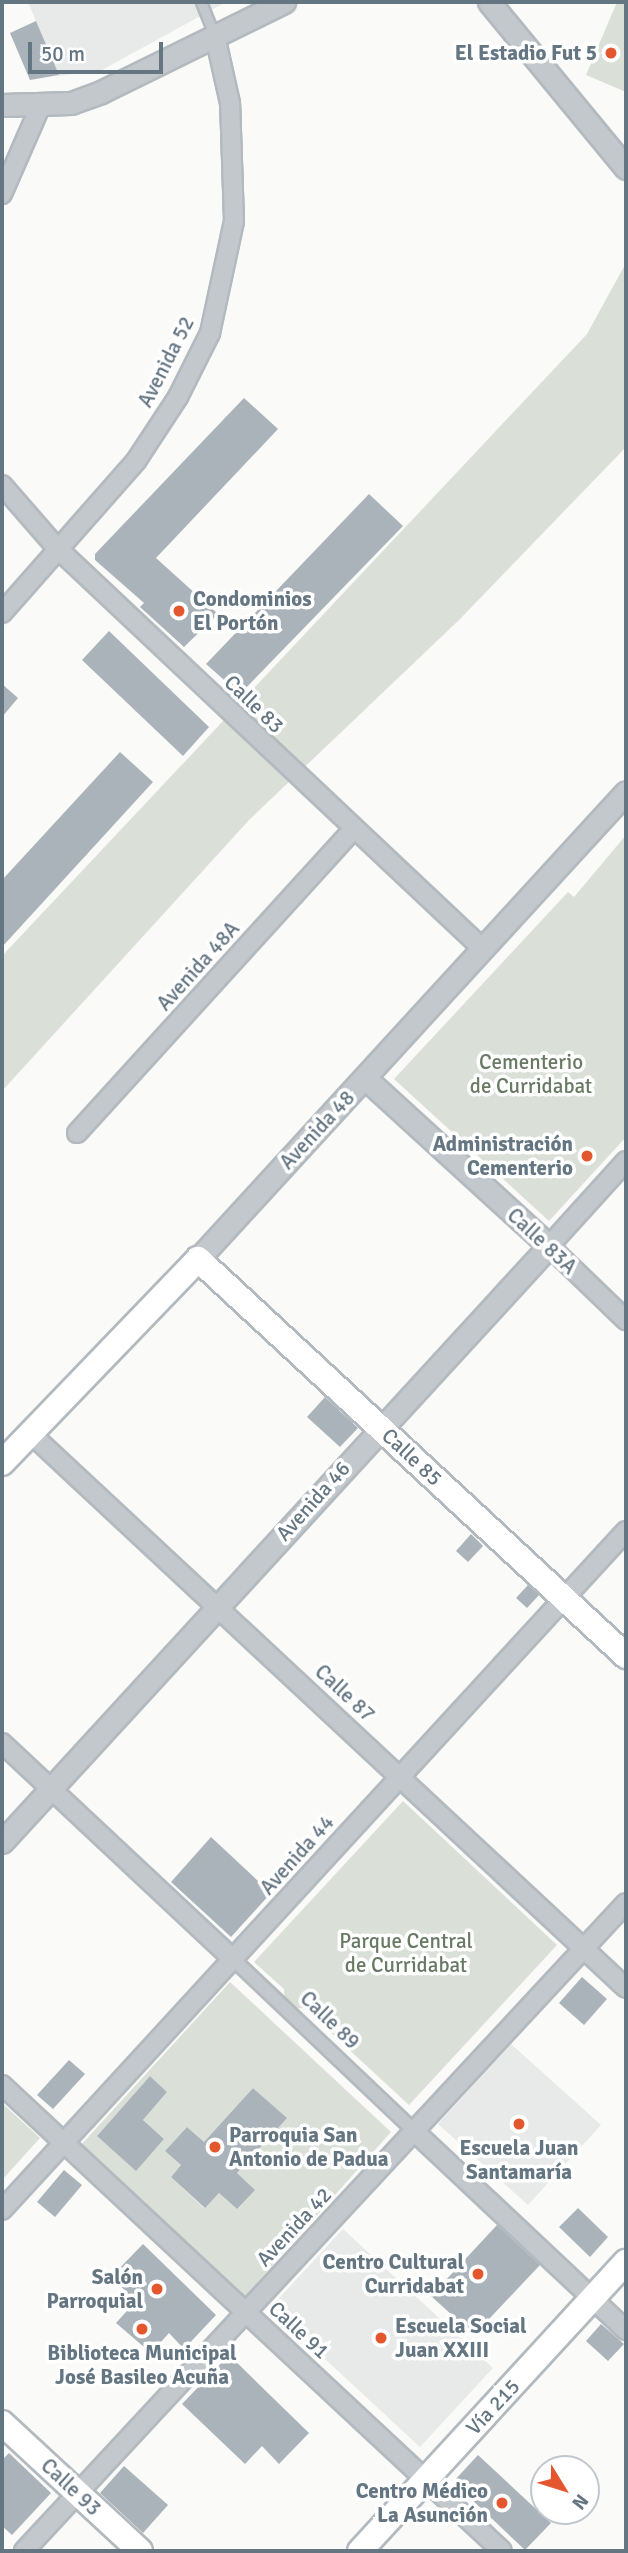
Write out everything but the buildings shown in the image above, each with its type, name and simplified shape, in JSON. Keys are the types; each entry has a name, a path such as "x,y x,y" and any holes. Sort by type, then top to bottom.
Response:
{"main road":[{"name":"Calle 85","path":"198,1259 626,1656"},
{"name":"Avenida 48","path":"2,1463 198,1259"},
{"name":"Vía 215","path":"359,2551 626,2262"},
{"name":"Calle 93","path":"2,2423 140,2551"}],"street":[{"path":"2,105 40,107 101,92 284,2"},
{"path":"489,2 626,168"},
{"name":"Avenida 52","path":"2,613 135,461 178,397 210,333 234,221 230,103 215,36"},
{"path":"2,194 40,107"},
{"name":"Calle 83","path":"2,485 57,548 353,830 483,949"},
{"name":"Avenida 48","path":"198,1259 626,792"},
{"name":"Avenida 48A","path":"77,1133 353,830"},
{"name":"Calle 83A","path":"365,1078 626,1320"},
{"name":"Avenida 46","path":"2,1842 626,1161"},
{"name":"Calle 87","path":"30,1433 218,1605 626,1988"},
{"name":"Avenida 44","path":"2,2210 626,1531"},
{"name":"Calle 89","path":"2,1743 626,2330"},
{"name":"Avenida 42","path":"24,2551 626,1903"},
{"name":"Calle 91","path":"2,2085 502,2551"}],"lane":[{"path":"201,2 215,36"}],"shaded area":[{"path":"28,2 226,2 102,70 59,76"},
{"name":"Escuela Juan Santamaría","path":"511,2044 601,2125 528,2205 438,2124"},
{"name":"Escuela Social Juan XXIII","path":"343,2229 493,2368 420,2447 270,2308"}],"green space":[{"name":"El Estadio Fut 5","path":"617,2 626,2 626,92 586,75"},
{"path":"626,263 626,447 459,620 250,819 2,1091 2,956 587,334"},
{"name":"Cementerio de Curridabat","path":"626,835 626,1137 549,1221 394,1079 568,892 574,897"},
{"name":"Parque Central de Curridabat","path":"403,1801 557,1945 409,2105 304,2008 285,2009 284,1989 254,1962"},
{"path":"230,1982 391,2132 245,2296 81,2145","holes":["150,2076 167,2092 143,2120 164,2139 136,2170 97,2136","253,2088 286,2118 237,2173 254,2190 237,2209 219,2193 204,2208 171,2177 181,2165 165,2151 187,2127 204,2142"]},
{"path":"2,2103 40,2138 2,2180"}],"place":[{"name":"El Estadio Fut 5","path":"611,53"},
{"name":"Condominios El Portón","path":"179,611"},
{"name":"Administración Cementerio","path":"587,1156"},
{"name":"Escuela Juan Santamaría","path":"519,2124"},
{"name":"Parroquia San Antonio de Padua","path":"215,2147"},
{"name":"Centro Cultural Curridabat","path":"478,2274"},
{"name":"Salón Parroquial","path":"157,2289"},
{"name":"Biblioteca Municipal José Basileo Acuña","path":"142,2329"},
{"name":"Escuela Social Juan XXIII","path":"381,2338"},
{"name":"Centro Médico La Asunción","path":"502,2503"}]}
